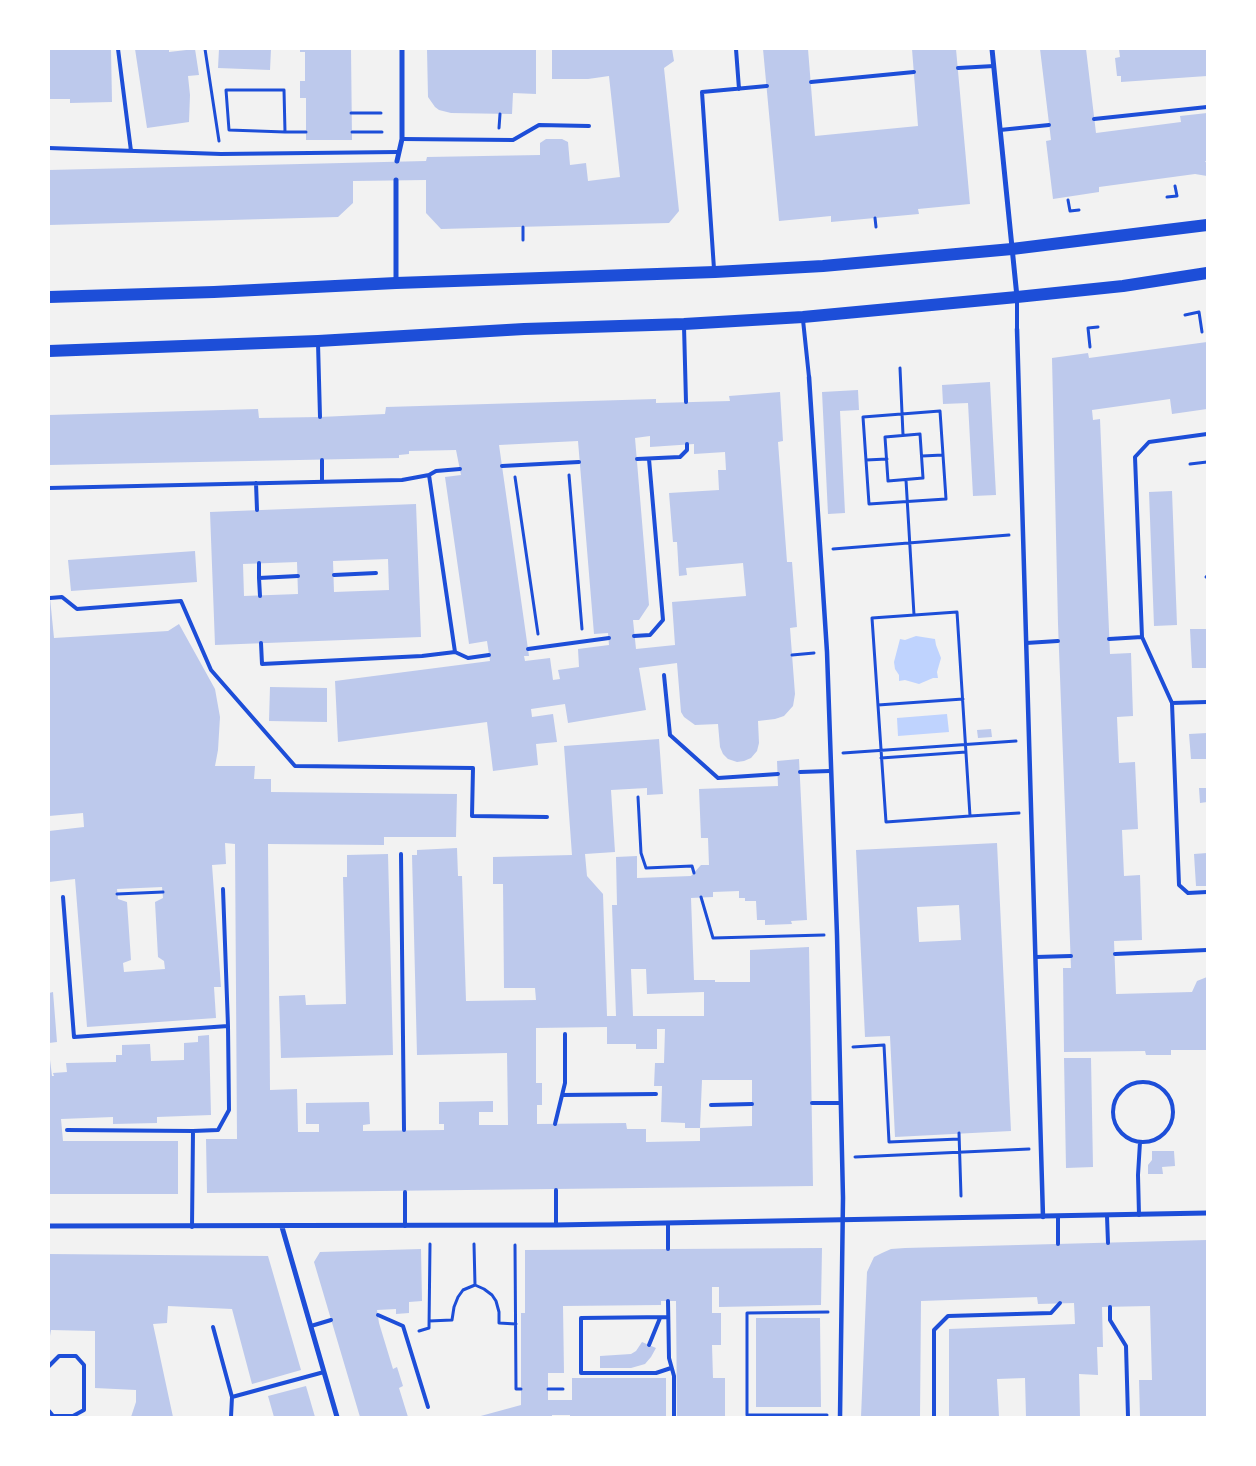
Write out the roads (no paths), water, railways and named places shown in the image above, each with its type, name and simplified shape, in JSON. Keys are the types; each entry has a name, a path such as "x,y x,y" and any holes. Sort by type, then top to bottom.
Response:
{"main road":[{"path":"49,296 214,292 396,282 714,272 823,266 1012,249 1207,225"},
{"path":"49,351 318,341 524,329 684,324 803,317 1123,286 1207,273"}],"street":[{"path":"397,161 402,139 402,49"},
{"path":"992,49 1016,297"},
{"path":"396,180 396,282"},
{"path":"1017,329 1043,1217"},
{"path":"809,377 827,652 837,935 843,1221 840,1416"},
{"path":"49,1226 282,1227 668,1224 1207,1213"},
{"path":"282,1227 337,1417"}],"lane":[{"path":"118,49 131,151"},
{"path":"736,49 739,88"},
{"path":"958,68 994,66"},
{"path":"811,82 914,72"},
{"path":"714,272 702,92 766,86"},
{"path":"1094,119 1207,107"},
{"path":"402,139 513,140 539,125 589,126"},
{"path":"1000,130 1049,125"},
{"path":"49,148 221,154 398,152"},
{"path":"1016,297 1017,329"},
{"path":"803,317 809,377"},
{"path":"684,324 686,402"},
{"path":"318,341 320,417"},
{"path":"1207,434 1148,442 1135,457 1142,637 1172,703 1180,885 1188,893 1207,892"},
{"path":"637,459 680,457 687,450 687,444"},
{"path":"634,636 650,635 663,620 649,458"},
{"path":"322,460 322,482"},
{"path":"502,466 579,462"},
{"path":"49,488 402,480 429,475 436,471 460,469"},
{"path":"429,475 455,652"},
{"path":"256,483 257,510"},
{"path":"259,563 260,596"},
{"path":"334,575 376,573"},
{"path":"259,578 298,576"},
{"path":"50,598 62,597 77,609 181,602 211,670 295,766 473,768 472,816 547,817"},
{"path":"1109,639 1142,637"},
{"path":"528,649 609,638"},
{"path":"1026,643 1058,642"},
{"path":"261,643 262,664 422,656 455,652 468,658 489,655"},
{"path":"664,675 670,735 718,778 778,774"},
{"path":"1172,703 1207,702"},
{"path":"800,772 830,770"},
{"path":"401,854 404,1130"},
{"path":"67,1130 218,1130 229,1110 223,889"},
{"path":"63,897 74,1037 228,1026"},
{"path":"1115,954 1207,950"},
{"path":"1036,957 1071,956"},
{"path":"555,1124 566,1083 566,1034"},
{"path":"1145,1082 1156,1086 1166,1093 1171,1103 1173,1114 1169,1126 1162,1135 1152,1141 1140,1142 1129,1139 1120,1132 1114,1122 1113,1110 1116,1098 1123,1089 1133,1083 1145,1082"},
{"path":"562,1095 656,1094"},
{"path":"812,1103 841,1103"},
{"path":"711,1105 752,1104"},
{"path":"192,1227 193,1131"},
{"path":"1139,1215 1138,1175 1140,1142"},
{"path":"556,1190 556,1225"},
{"path":"405,1192 405,1226"},
{"path":"1107,1216 1108,1242"},
{"path":"1058,1217 1058,1244"},
{"path":"668,1224 668,1249"},
{"path":"668,1301 668,1358 674,1376 674,1417"},
{"path":"934,1417 934,1330 948,1316 1050,1313 1060,1303"},
{"path":"1110,1307 1110,1320 1126,1346 1128,1417"},
{"path":"378,1315 403,1326 428,1407"},
{"path":"668,1317 581,1318 581,1373 656,1372 671,1368"},
{"path":"649,1345 660,1318"},
{"path":"311,1326 331,1320"},
{"path":"213,1327 232,1397 231,1417"},
{"path":"49,1366 59,1356 76,1356 84,1365 84,1410 73,1416 53,1416 49,1411"},
{"path":"232,1397 324,1372"}],"water":[{"path":"916,636 935,639 941,658 937,672 938,678 933,678 919,684 905,680 899,681 899,675 895,669 894,662 900,639 905,640"},
{"path":"947,714 949,732 898,736 897,718"}]}
